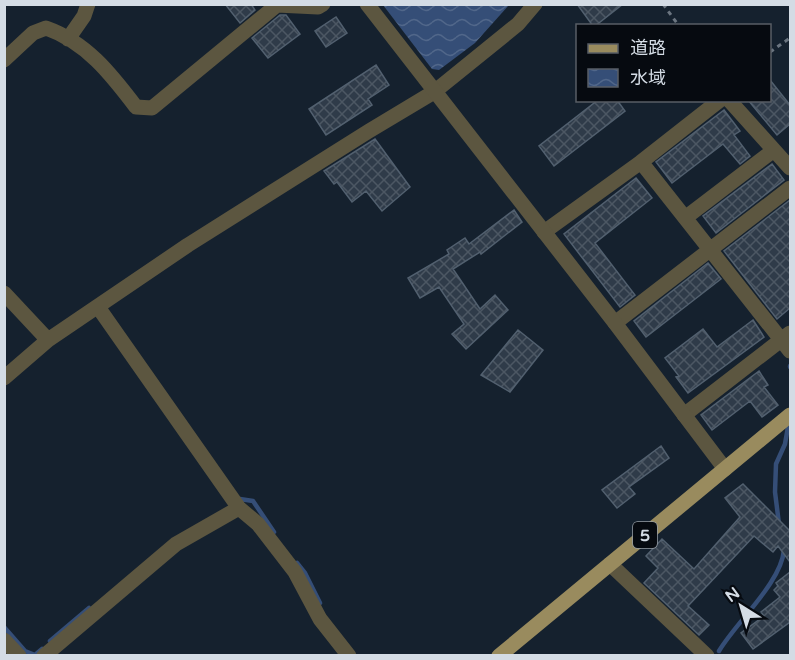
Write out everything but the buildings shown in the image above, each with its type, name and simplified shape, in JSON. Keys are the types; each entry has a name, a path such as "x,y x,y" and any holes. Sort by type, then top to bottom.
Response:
{"main road":[{"name":"5","path":"499,656 790,415"}],"street":[{"path":"68,39 84,16 88,4"},
{"path":"4,60 33,33 46,28 87,51 107,69 136,107 152,108 277,5 318,7 323,4"},
{"path":"367,4 615,323 725,469"},
{"path":"4,378 48,340 188,245 434,92 518,24 535,4"},
{"path":"544,232 641,162 717,102"},
{"path":"731,102 790,168"},
{"path":"685,218 774,150"},
{"path":"641,162 710,250 788,343 684,415"},
{"path":"615,323 790,188"},
{"path":"4,293 48,340"},
{"path":"98,307 239,508 258,524 295,572 320,619 350,656"},
{"path":"44,656 176,544 239,508"},
{"path":"609,564 707,656"},
{"path":"4,640 19,656"}],"path":[{"path":"663,4 677,24"},
{"path":"771,51 790,38"}],"water":[{"path":"383,5 509,5 475,43 439,70 432,69"}],"waterway":[{"path":"779,524 775,492 776,464 785,444 789,421"},
{"path":"237,501 240,499 253,501 274,532"},
{"path":"719,651 767,589 781,563 784,550"},
{"path":"297,563 305,573 320,603"},
{"path":"50,641 89,608"},
{"path":"4,627 25,651 35,655 42,649"}]}
